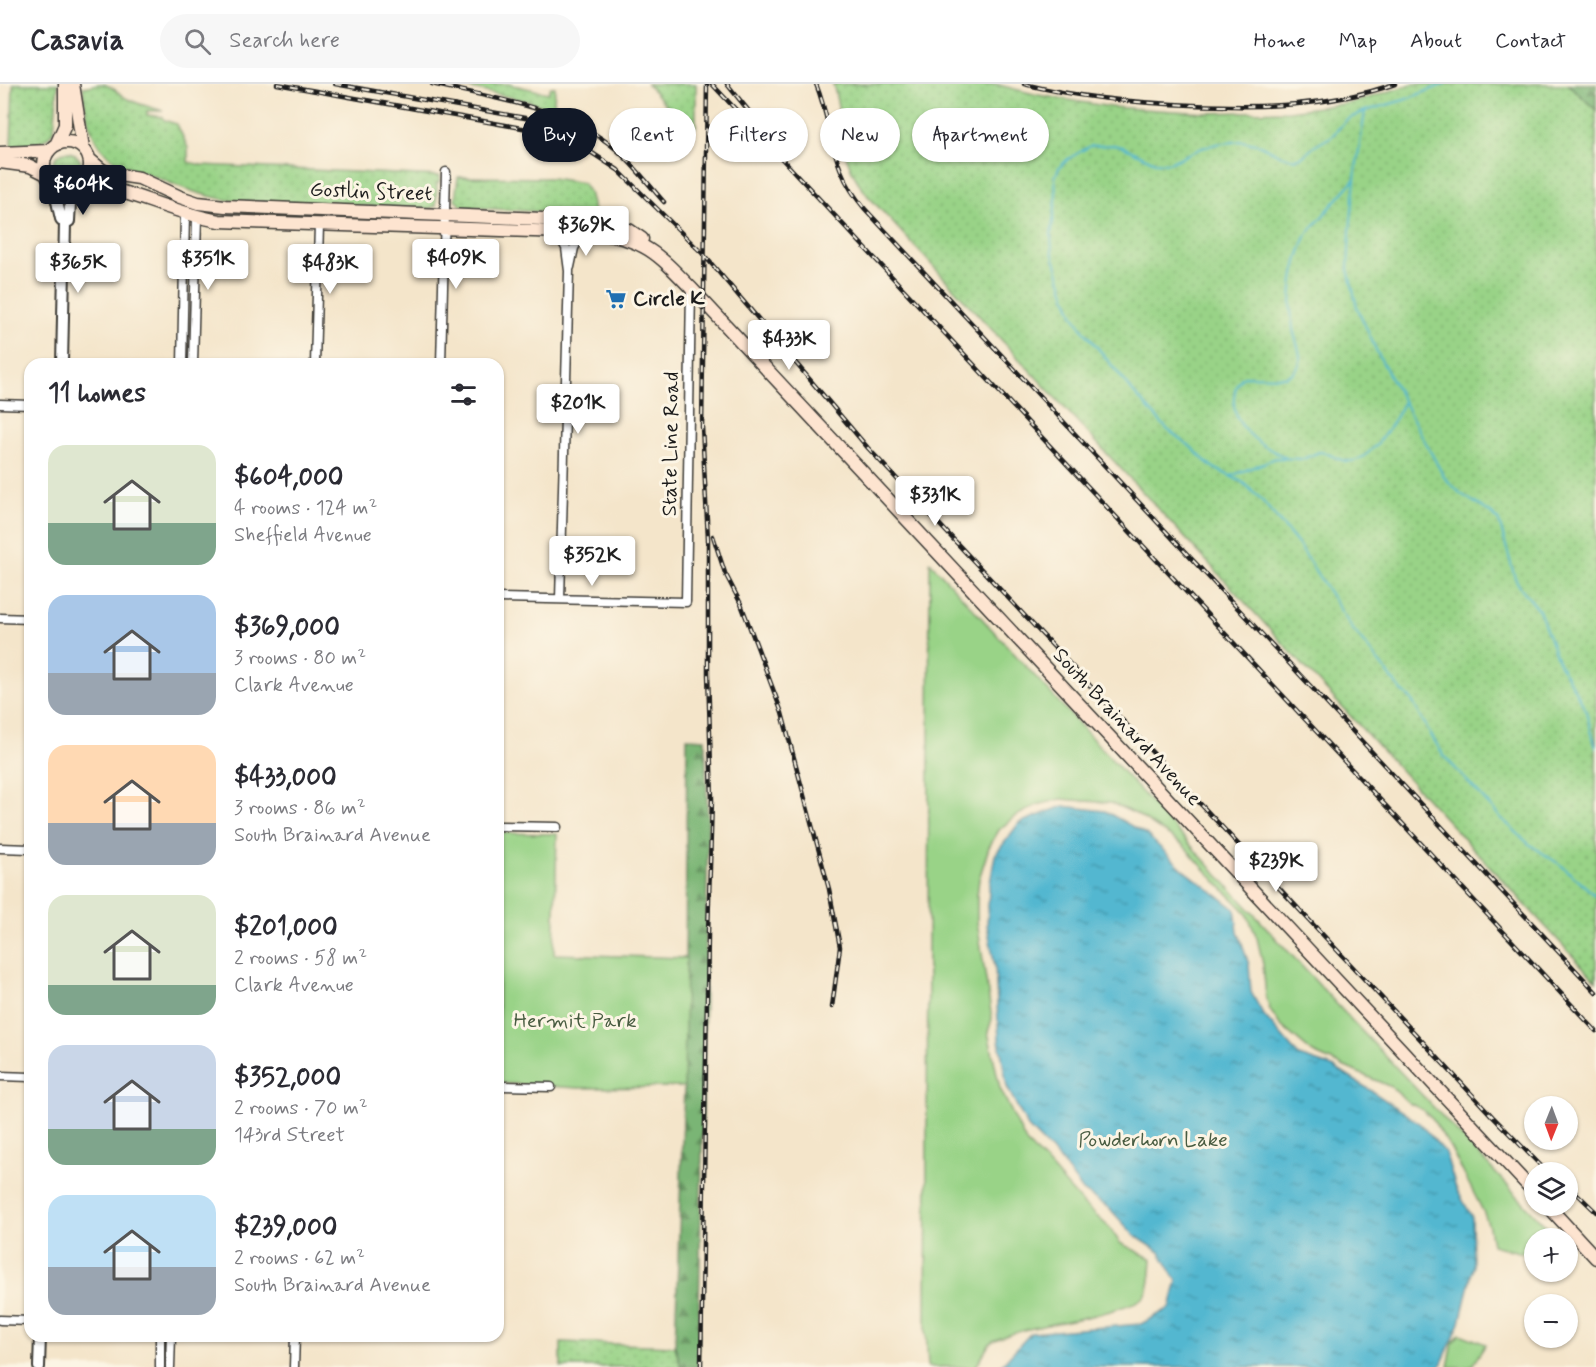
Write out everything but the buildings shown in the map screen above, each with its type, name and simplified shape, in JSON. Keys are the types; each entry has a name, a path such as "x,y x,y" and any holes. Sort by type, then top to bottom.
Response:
{"main road":[{"path":"49,179 45,159 64,131 65,84"},
{"path":"0,162 30,165 64,188 80,184 89,171 75,106 73,84"},
{"path":"0,153 25,154 70,142 85,148 108,165 139,178"},
{"name":"Gostlin Street","path":"85,148 102,170 139,178 198,203 225,207 600,222 629,230 641,237 691,288"},
{"name":"Gostlin Street","path":"80,184 123,191 191,216 232,222 583,232 626,238 653,251"},
{"name":"South Brainard Avenue","path":"691,288 1524,1181"},
{"path":"1557,1216 1596,1258"}],"street":[{"path":"441,358 446,172"},
{"path":"49,179 61,219 65,223 62,358"},
{"path":"65,223 69,221 70,203 80,184"},
{"path":"182,358 191,216"},
{"path":"191,216 193,358"},
{"path":"315,358 319,225"},
{"path":"504,598 560,599 569,271 566,248 557,232"},
{"path":"569,271 574,248 583,232"},
{"name":"State Line Road","path":"560,599 686,602 691,288"},
{"path":"0,404 24,405"},
{"path":"0,618 24,619"},
{"path":"504,826 556,827"},
{"path":"0,848 24,849"},
{"path":"0,1076 24,1077"},
{"path":"504,1086 551,1087"},
{"path":"0,1320 24,1321"},
{"path":"39,1367 40,1342"},
{"path":"160,1342 160,1367"},
{"path":"170,1367 171,1342"},
{"path":"294,1367 295,1342"}],"green space":[{"path":"13,84 58,84 54,130 41,142 11,147"},
{"path":"100,84 109,86 134,102 163,111 147,111 147,115 163,117 164,120 177,124 188,148 188,162 202,165 440,176 437,183 436,206 428,209 228,200 184,188 119,164 100,146 87,118 83,87"},
{"path":"449,84 508,84 548,93 551,87 555,87 554,103 560,108 548,108 528,101"},
{"path":"647,84 696,84 696,108 668,108"},
{"path":"833,84 995,84 1038,95 1111,107 1206,113 1289,111 1356,102 1412,84 1568,84 1596,110 1596,981 868,196 848,162 900,162 900,108 838,108"},
{"path":"1568,84 1596,84 1596,110"},
{"path":"67,152 77,156 81,166 77,176 67,180 57,176 53,166 57,156"},
{"path":"458,177 552,178 583,183 589,192 595,215 463,207 455,200"},
{"path":"930,562 1356,1025 1524,1203 1524,1216 1536,1216 1548,1228 1524,1228 1524,1253 1492,1245 1484,1213 1450,1147 1433,1120 1391,1087 1313,1053 1280,1025 1270,1010 1266,997 1263,964 1257,938 1246,912 1183,845 1136,814 1111,803 1061,799 1037,805 1014,817 999,830 989,847 979,879 977,896 977,921 992,1019 988,1032 1000,1088 1027,1144 1083,1204 1110,1228 1120,1243 1152,1259 1149,1285 1143,1298 1128,1305 1007,1335 993,1341 975,1367 928,1367 926,1330"},
{"path":"687,738 705,739 708,825 698,1367 681,1367 675,1346 684,1087"},
{"name":"Hermit Park","path":"504,833 557,834 554,954 686,958 684,1087 579,1088 504,1083"},
{"path":"1460,1334 1486,1344 1471,1367 1448,1367 1453,1342"},
{"path":"561,1342 675,1346 681,1367 561,1367"}],"water":[{"name":"Powderhorn Lake","path":"1063,806 1105,811 1146,834 1183,869 1235,909 1238,931 1249,965 1251,992 1263,1014 1299,1056 1335,1068 1370,1090 1419,1123 1445,1152 1456,1188 1472,1217 1473,1267 1460,1323 1440,1367 999,1367 1031,1333 1141,1324 1170,1308 1177,1281 1160,1252 1134,1235 1110,1209 1083,1191 1060,1160 1028,1127 1007,1087 999,1040 995,966 987,925 989,889 995,855 1019,823"}],"waterway":[{"path":"1445,84 1404,100 1365,111 1346,120 1332,136 1302,157 1294,159 1260,145 1242,141 1216,144 1199,149 1169,163 1155,162 1114,145 1090,146 1068,159 1059,168 1055,177 1056,200 1051,235 1052,252 1074,316 1134,393 1168,430 1214,468 1242,482 1260,498 1298,544 1352,628 1400,689 1411,699 1444,756 1502,819 1529,844 1562,866 1596,896"},
{"path":"1365,111 1356,169 1348,269 1357,307 1377,352 1444,477 1461,494 1491,513 1499,521 1515,578 1539,610 1558,661 1585,708 1596,748"},
{"path":"1285,457 1266,447 1242,426 1234,408 1235,391 1238,382 1244,376 1285,377 1297,369 1300,353 1293,329 1291,304 1298,258 1307,234 1354,180"},
{"path":"1231,476 1276,458 1303,459 1319,452 1346,461 1355,460 1364,456 1380,440 1403,403"}],"railway":[{"path":"277,84 544,132 583,147 618,170 704,255 868,448 1537,1162"},
{"path":"335,84 522,117"},
{"path":"432,84 529,106 553,114 597,135 617,150 664,202"},
{"path":"701,1367 712,799 708,673 708,539 702,427 707,84"},
{"path":"712,84 1596,1031"},
{"path":"727,84 746,108"},
{"path":"816,84 838,163 844,178 865,209 1596,992"},
{"path":"1024,84 1066,93 1129,101 1243,106 1320,102 1370,92 1395,84"},
{"path":"713,536 725,573 741,604 782,713 829,889 840,947 832,1007"},
{"path":"1578,1195 1596,1212"}],"place":[{"name":"Circle K","path":"616,299"}]}
